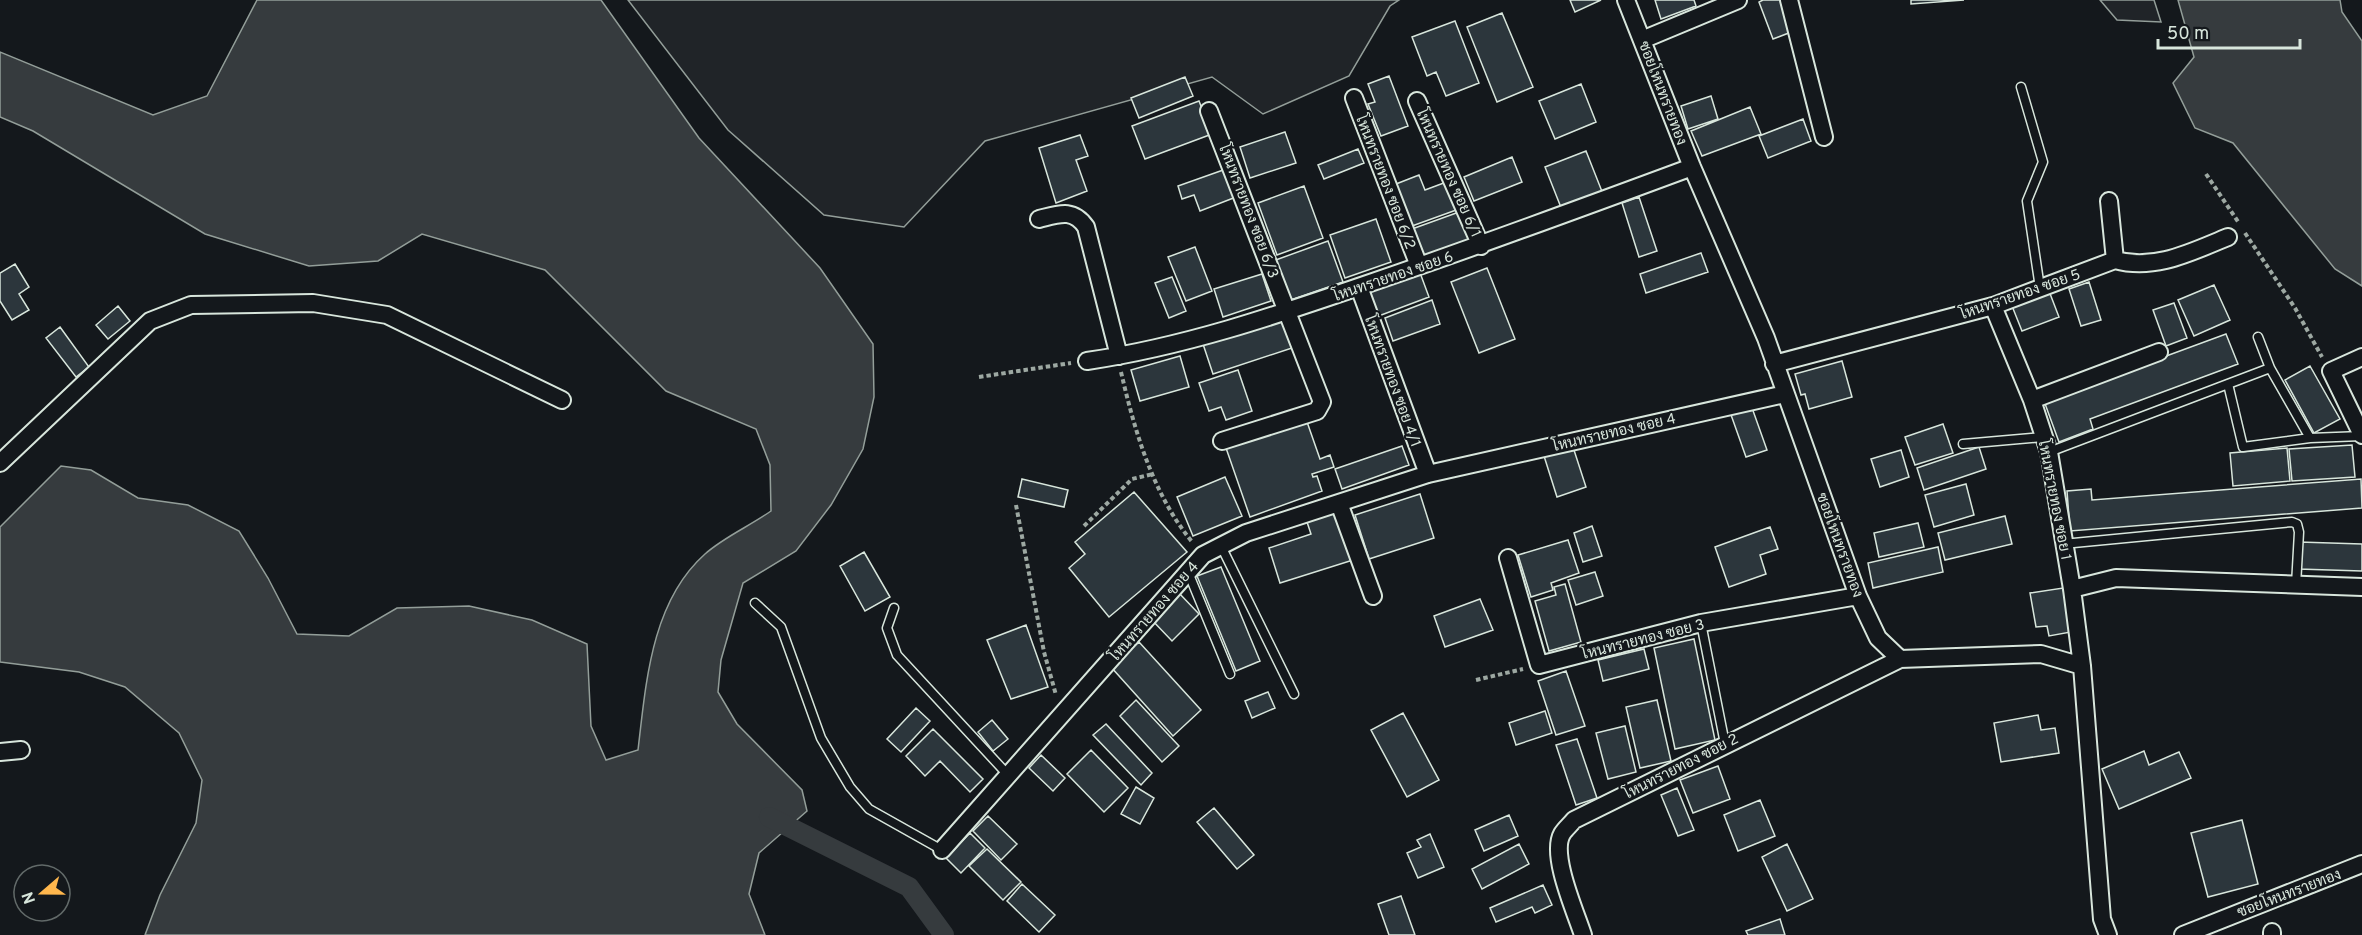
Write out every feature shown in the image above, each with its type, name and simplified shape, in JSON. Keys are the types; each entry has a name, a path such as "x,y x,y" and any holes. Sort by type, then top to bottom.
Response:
{"street":[{"name":"ซอยโหนทรายทอง","path":"1626,0 1774,364 1858,596 1878,638 1900,659"},
{"path":"1642,40 1738,0"},
{"path":"1789,0 1824,137"},
{"name":"โหนทรายทอง ซอย 6/2","path":"1354,98 1419,266"},
{"name":"โหนทรายทอง ซอย 6/1","path":"1417,101 1481,246"},
{"name":"โหนทรายทอง ซอย 6/3","path":"1209,111 1321,396 1321,407 1317,411 1222,441"},
{"name":"โหนทรายทอง ซอย 6","path":"1087,361 1181,344 1288,312 1481,246 1692,167"},
{"path":"2109,201 2115,260"},
{"path":"1039,219 1068,212 1076,215 1086,227 1119,356"},
{"name":"โหนทรายทอง ซอย 5","path":"1774,364 1993,306 2115,260 2130,264 2173,259 2228,237"},
{"name":"โหนทรายทอง ซอย 4/1","path":"1359,287 1428,474"},
{"path":"0,463 150,321 191,305 313,303 387,315 562,400"},
{"name":"โหนทรายทอง ซอย 1","path":"1993,306 2032,400 2046,444 2072,589 2082,666"},
{"path":"2032,400 2159,352"},
{"path":"2362,357 2331,371 2362,436"},
{"name":"โหนทรายทอง ซอย 4","path":"942,850 1203,555 1246,533 1428,474 1785,394"},
{"path":"1339,503 1373,596"},
{"path":"1508,558 1539,665"},
{"path":"2072,589 2116,578 2362,587"},
{"name":"โหนทรายทอง ซอย 3","path":"1539,665 1701,623 1858,596"},
{"path":"1900,659 2041,654 2082,666 2102,919 2108,935"},
{"name":"โหนทรายทอง ซอย 2","path":"1583,935 1561,869 1558,849 1561,835 1574,820 1900,659"},
{"path":"0,752 21,750"},
{"name":"ซอยโหนทรายทอง","path":"2183,935 2362,864"}],"lane":[{"path":"2021,87 2043,162 2027,201 2040,288"},
{"path":"2258,337 2270,369 2310,438"},
{"path":"1963,444 2046,444 2270,369"},
{"path":"2229,384 2242,447 2310,438 2362,436"},
{"path":"2063,544 2292,522 2297,524 2299,532 2296,585"},
{"path":"1221,546 1294,694"},
{"path":"1188,572 1230,674"},
{"name":"โหนทรายทอง ซอย 4","path":"755,603 781,627 821,738 850,787 869,809 942,850"},
{"path":"894,608 887,628 897,655 1009,776"},
{"path":"1701,623 1725,744"}],"path":[{"path":"2206,174 2295,308 2331,371"},
{"path":"1119,356 1138,436 1162,498 1177,524 1203,555"},
{"path":"979,377 1087,361"},
{"path":"1084,526 1132,479 1153,474"},
{"path":"1016,505 1044,652 1062,716"},
{"path":"1476,680 1539,665"}],"shaded area":[{"path":"257,0 601,0 699,138 820,268 873,344 874,397 863,449 831,505 796,551 743,583 721,660 718,692 737,724 802,790 807,811 759,853 749,894 765,935 145,935 160,895 196,823 202,780 179,733 125,687 79,672 0,662 0,527 61,466 91,470 138,498 188,505 239,531 268,578 297,634 349,636 397,608 469,606 532,620 587,644 591,726 606,760 638,750 648,671 654,645 673,595 687,573 712,548 771,511 770,465 756,429 666,391 545,270 422,234 378,261 309,266 205,234 33,131 0,117 0,52 153,115 207,96"},
{"path":"628,0 1399,0 1390,6 1349,76 1263,114 1212,77 985,141 904,227 824,215 728,130"},
{"path":"2100,0 2154,0 2161,22 2117,20"},
{"path":"2178,0 2340,0 2342,12 2362,41 2362,286 2335,269 2233,143 2195,128 2173,83 2194,57"}],"building":[{"path":"1570,0 1601,0 1575,12"},
{"path":"1655,0 1694,0 1696,6 1661,19"},
{"path":"1781,0 1794,31 1773,39 1759,2"},
{"path":"1911,0 1964,0 1911,4"},
{"path":"1502,13 1533,87 1497,102 1467,27"},
{"path":"1455,21 1479,83 1446,96 1436,72 1427,76 1412,37"},
{"path":"1389,76 1408,126 1381,136 1368,104 1375,102 1368,84"},
{"path":"1185,77 1193,96 1139,118 1131,98"},
{"path":"1581,84 1596,122 1555,139 1539,101"},
{"path":"1711,96 1718,119 1688,129 1681,106"},
{"path":"1199,101 1212,134 1145,159 1132,126"},
{"path":"1750,107 1761,134 1702,156 1691,131"},
{"path":"1803,119 1811,141 1768,158 1759,136"},
{"path":"1285,132 1296,163 1250,178 1240,147"},
{"path":"1080,135 1088,156 1076,160 1087,191 1056,203 1039,148"},
{"path":"1358,149 1364,163 1324,179 1318,165"},
{"path":"1586,151 1603,194 1562,210 1545,167"},
{"path":"1512,157 1522,182 1474,201 1464,177"},
{"path":"1226,169 1236,197 1200,211 1194,195 1182,199 1178,186"},
{"path":"1419,175 1425,190 1449,181 1459,209 1412,226 1396,184"},
{"path":"1304,186 1323,238 1277,255 1258,203"},
{"path":"1639,197 1657,251 1639,257 1622,203"},
{"path":"1459,212 1469,240 1422,257 1412,229"},
{"path":"1376,219 1391,262 1345,278 1330,235"},
{"path":"1328,241 1343,282 1288,301 1273,261"},
{"path":"1195,247 1212,291 1186,301 1168,257"},
{"path":"1701,253 1708,272 1646,293 1640,274"},
{"path":"15,264 29,287 19,294 29,310 12,320 0,301 0,273"},
{"path":"1487,268 1515,339 1479,353 1451,282"},
{"path":"1419,270 1429,297 1376,317 1367,290"},
{"path":"1262,274 1271,301 1223,317 1214,289"},
{"path":"1172,277 1186,311 1169,318 1155,283"},
{"path":"2089,282 2101,320 2081,326 2069,289"},
{"path":"2214,285 2230,320 2194,336 2178,300"},
{"path":"2049,291 2059,317 2022,331 2012,306"},
{"path":"1432,300 1440,324 1393,341 1385,318"},
{"path":"2174,303 2187,338 2166,346 2153,310"},
{"path":"118,306 130,321 108,339 96,325"},
{"path":"1285,317 1295,347 1213,374 1203,344"},
{"path":"60,327 89,367 76,377 46,338"},
{"path":"2226,334 2238,364 2090,419 2093,429 2059,442 2044,401"},
{"path":"1180,356 1189,387 1140,401 1131,370"},
{"path":"1842,361 1852,397 1809,409 1805,394 1801,395 1795,374"},
{"path":"2310,366 2340,419 2314,433 2285,380"},
{"path":"1238,370 1252,411 1226,420 1221,407 1209,411 1199,383"},
{"path":"1751,405 1767,450 1746,457 1730,412"},
{"path":"1306,419 1320,459 1330,455 1334,467 1312,474 1313,477 1317,476 1322,491 1250,517 1226,448"},
{"path":"1943,424 1953,453 1915,465 1905,437"},
{"path":"2352,445 2355,477 2292,481 2289,449"},
{"path":"1402,446 1409,465 1342,489 1335,469"},
{"path":"1573,447 1586,487 1557,497 1544,456"},
{"path":"1979,447 1986,469 1924,490 1917,468"},
{"path":"2287,448 2290,481 2233,486 2230,453"},
{"path":"1901,450 1909,477 1880,487 1871,459"},
{"path":"1225,477 1242,516 1193,536 1177,497"},
{"path":"1022,479 1068,490 1064,507 1018,497"},
{"path":"2361,479 2362,508 2070,531 2067,491 2091,489 2092,500"},
{"path":"1966,484 1974,515 1934,527 1925,495"},
{"path":"1134,492 1187,552 1109,617 1069,568 1085,554 1075,542"},
{"path":"1420,494 1434,538 1369,559 1355,515"},
{"path":"1337,509 1353,560 1280,583 1269,548 1311,534 1306,519"},
{"path":"2005,516 2012,544 1945,560 1938,533"},
{"path":"1918,523 1924,547 1879,557 1874,533"},
{"path":"1592,526 1602,556 1583,562 1574,533"},
{"path":"1770,527 1778,549 1760,555 1766,574 1729,587 1715,547"},
{"path":"1568,540 1579,573 1551,583 1553,590 1531,597 1518,555"},
{"path":"2299,542 2362,544 2362,571 2298,569"},
{"path":"1938,547 1943,572 1873,588 1868,563"},
{"path":"864,552 890,597 865,611 840,566"},
{"path":"1221,567 1260,661 1236,671 1197,576"},
{"path":"1595,572 1603,596 1576,605 1568,580"},
{"path":"1565,584 1581,642 1549,651 1535,601 1556,595 1554,587"},
{"path":"2063,588 2071,632 2049,636 2047,626 2036,627 2030,593"},
{"path":"1178,592 1199,614 1172,641 1151,619"},
{"path":"1480,599 1493,630 1445,647 1434,616"},
{"path":"1026,625 1048,687 1011,699 987,640"},
{"path":"1694,639 1715,740 1675,749 1654,648"},
{"path":"1139,642 1201,710 1173,736 1111,667"},
{"path":"1644,649 1649,669 1603,681 1598,660"},
{"path":"1566,671 1585,726 1556,735 1538,681"},
{"path":"1268,692 1275,708 1252,718 1245,701"},
{"path":"1136,700 1179,746 1162,762 1120,716"},
{"path":"1657,700 1671,761 1640,768 1626,707"},
{"path":"916,708 930,721 901,752 887,739"},
{"path":"1545,711 1552,733 1516,745 1509,723"},
{"path":"1403,713 1439,780 1407,797 1371,730"},
{"path":"2038,715 2041,730 2055,728 2059,753 2001,762 1994,723"},
{"path":"992,720 1008,739 993,751 978,732"},
{"path":"1106,724 1152,773 1141,785 1093,735"},
{"path":"1625,726 1636,772 1608,779 1596,733"},
{"path":"933,729 983,779 970,792 940,761 925,776 906,756"},
{"path":"1577,739 1597,798 1576,805 1556,745"},
{"path":"1091,750 1128,788 1104,812 1067,774"},
{"path":"2144,751 2149,765 2179,752 2191,778 2119,809 2102,769"},
{"path":"1041,755 1065,778 1053,791 1029,768"},
{"path":"1718,766 1730,799 1693,813 1680,780"},
{"path":"1136,787 1154,798 1140,824 1121,814"},
{"path":"1677,788 1694,830 1678,836 1661,795"},
{"path":"1760,800 1775,836 1738,851 1724,815"},
{"path":"1214,808 1254,855 1237,869 1197,822"},
{"path":"1509,815 1518,836 1484,851 1475,830"},
{"path":"988,816 1017,844 1001,860 973,831"},
{"path":"2242,820 2258,884 2208,897 2191,833"},
{"path":"970,833 985,848 961,873 946,858"},
{"path":"1430,834 1444,867 1418,878 1407,853 1421,847 1417,840"},
{"path":"1519,844 1529,864 1482,889 1472,869"},
{"path":"1787,844 1813,899 1787,911 1762,857"},
{"path":"987,849 1021,882 1003,900 969,866"},
{"path":"1022,884 1055,915 1039,932 1007,901"},
{"path":"1543,885 1552,905 1535,913 1532,907 1496,922 1490,908"},
{"path":"1401,896 1415,935 1389,935 1378,904"},
{"path":"1780,919 1785,935 1748,935 1746,931"}],"waterway":[{"path":"769,817 909,887 944,935"}]}
